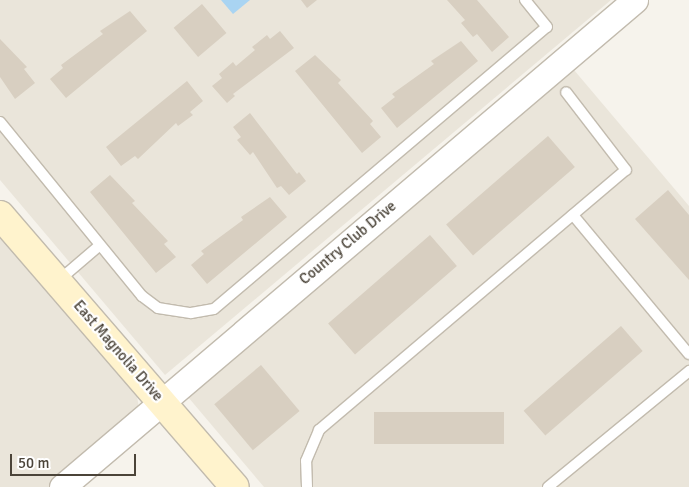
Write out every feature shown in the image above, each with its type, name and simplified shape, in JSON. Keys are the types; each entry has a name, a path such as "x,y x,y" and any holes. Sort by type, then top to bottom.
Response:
{"main road":[{"name":"East Magnolia Drive","path":"0,215 235,487"}],"street":[{"name":"Country Club Drive","path":"62,487 635,0"}],"lane":[{"path":"0,122 142,296 158,308 191,313 214,309 548,27 525,0"},
{"path":"308,487 306,460 319,430 626,170 566,92"},
{"path":"573,215 689,354"},
{"path":"57,281 100,245"},
{"path":"548,487 689,371"}],"shaded area":[{"path":"0,0 611,0 165,375 0,180"},
{"path":"574,70 689,206 689,487 264,487 188,397"},
{"path":"0,233 136,390 139,408 50,487 0,487"}],"water":[{"path":"221,0 250,0 233,14"}],"building":[{"path":"301,0 317,0 307,8"},
{"path":"447,0 477,0 509,37 492,52 477,34 473,37 461,23 465,20"},
{"path":"202,4 226,33 198,57 174,28"},
{"path":"130,11 147,31 66,98 50,79 63,68 61,65 103,34 100,31"},
{"path":"280,31 294,48 233,94 235,96 227,103 212,86 222,78 219,74 233,62 236,66 255,50 252,47 267,35 270,39"},
{"path":"0,39 27,67 24,69 35,83 15,99 0,77"},
{"path":"461,41 478,61 397,128 381,108 395,97 392,94 434,64 431,61"},
{"path":"315,55 341,80 338,83 373,121 370,124 381,137 362,153 295,71"},
{"path":"187,81 203,101 190,112 193,115 178,126 176,123 138,159 135,156 121,166 106,147"},
{"path":"250,113 297,174 299,172 306,181 289,195 281,186 277,188 253,152 250,155 237,140 241,137 233,127"},
{"path":"548,136 575,167 473,256 446,225"},
{"path":"110,175 135,201 132,203 168,241 164,244 176,257 156,273 90,192"},
{"path":"668,190 689,215 689,280 635,219"},
{"path":"270,197 287,217 207,284 191,265 204,254 201,251 243,220 241,217"},
{"path":"430,235 457,266 355,355 328,324"},
{"path":"621,326 643,351 545,436 524,411"},
{"path":"261,365 300,411 253,450 214,404"},
{"path":"374,412 504,412 504,444 374,444"}]}
